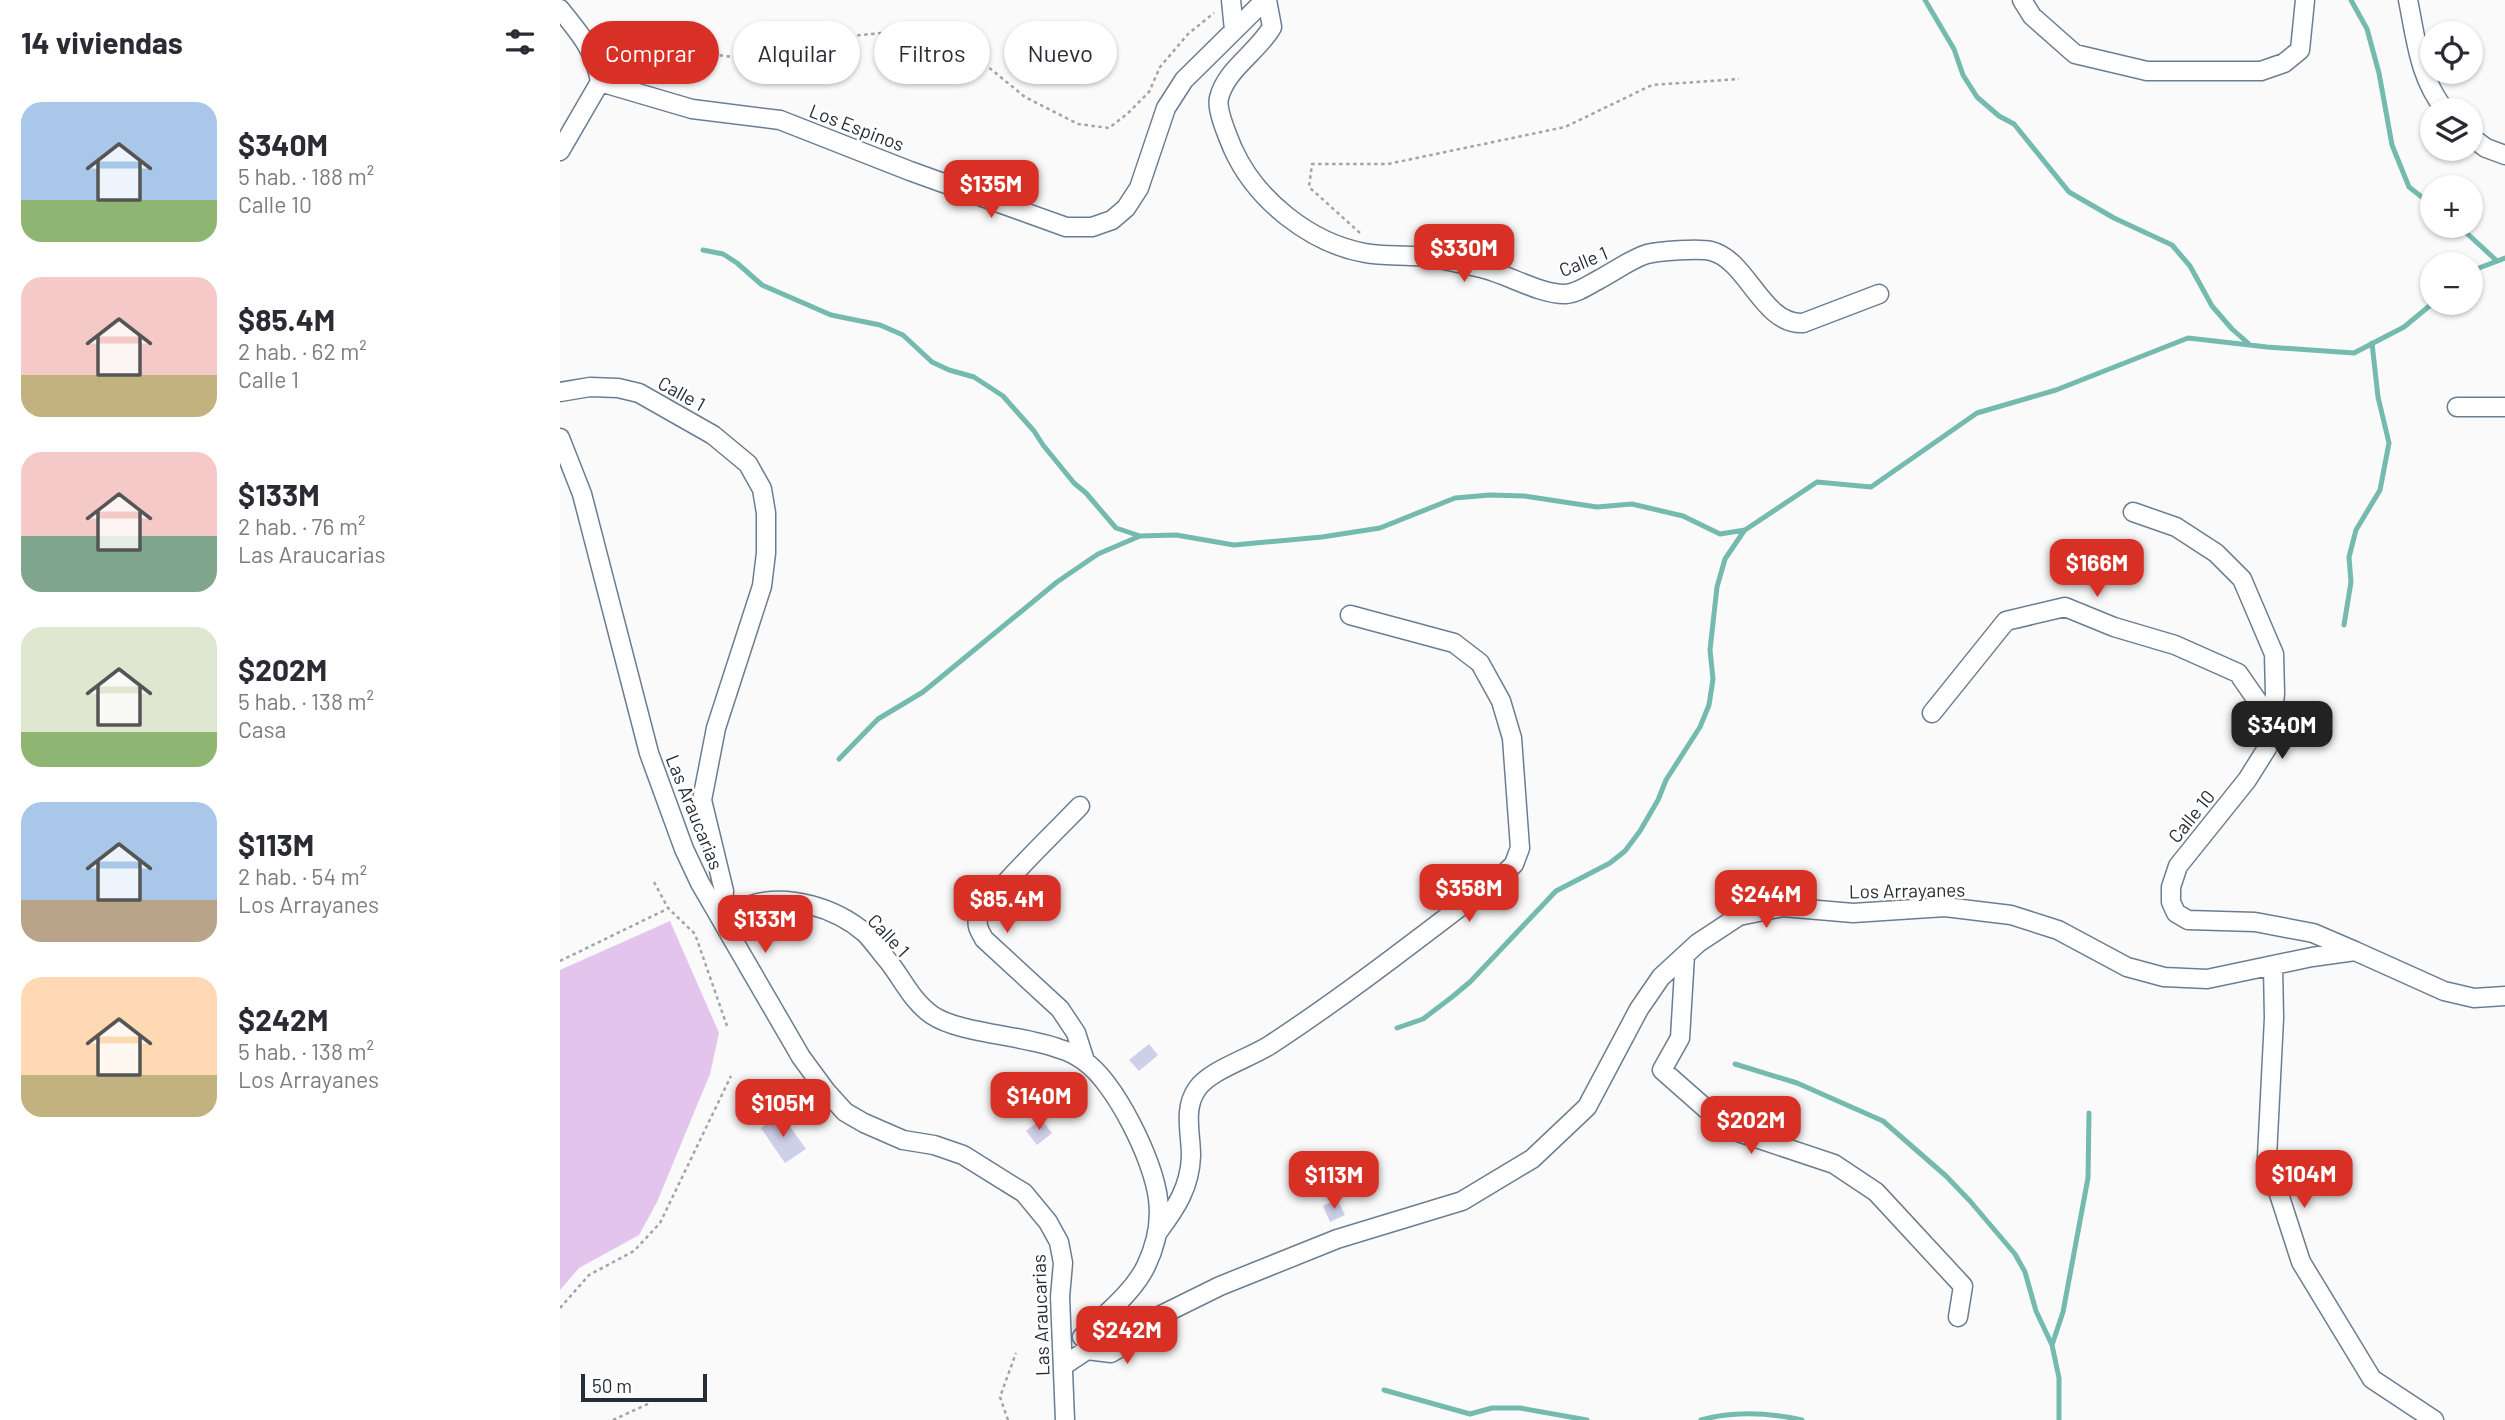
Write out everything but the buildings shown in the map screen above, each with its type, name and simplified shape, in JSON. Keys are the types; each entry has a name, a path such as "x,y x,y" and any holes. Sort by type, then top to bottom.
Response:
{"street":[{"path":"1231,0 1234,30"},
{"name":"Los Espinos","path":"607,84 692,109 780,120 910,171 1066,227 1093,227 1112,220 1126,208 1139,188 1166,108 1184,80 1266,0"},
{"name":"Calle 1","path":"1266,0 1272,27 1264,41 1241,63 1225,84 1218,100 1225,131 1253,184 1275,208 1300,226 1340,246 1364,253 1414,256 1452,262 1499,272 1550,292 1568,294 1647,254 1710,251 1725,258 1777,314 1790,323 1804,323 1879,294"},
{"path":"2022,0 2032,16 2075,54 2147,71 2261,71 2284,63 2300,50 2305,0"},
{"path":"2408,0 2422,71 2436,98"},
{"path":"560,9 581,36"},
{"path":"560,150 599,84"},
{"path":"2483,146 2505,155"},
{"name":"Calle 1","path":"560,392 590,387 639,393 713,435 748,464 762,489 766,513 766,554 762,586 716,728 702,800 724,891 722,918 752,904 785,900 812,906 841,918 865,934 891,964 913,998 933,1016 959,1026 1061,1049 1085,1061 1109,1087 1150,1165 1158,1199 1158,1232 1145,1267 1124,1295 1063,1361"},
{"path":"2457,407 2505,407"},
{"name":"Las Araucarias","path":"560,438 582,494 649,753 684,849 700,883 801,1057 845,1112 903,1140 934,1144 963,1156 1024,1193 1048,1222 1059,1242 1063,1263 1060,1297 1065,1420"},
{"name":"Calle 10","path":"2133,512 2176,527 2216,553 2242,579 2274,654 2275,694 2269,745 2247,780 2178,866 2171,887 2171,902 2176,913 2188,920 2266,924 2312,933 2355,951"},
{"path":"1932,713 2006,621 2065,607 2114,627 2175,645 2238,673 2272,722"},
{"path":"1158,1232 1182,1200 1191,1158 1190,1101 1198,1086 1267,1047 1340,996 1506,872 1514,864 1520,848 1512,738 1501,701 1480,663 1454,643 1350,615"},
{"path":"1080,806 990,901 978,920 978,929 984,939 1060,1009 1076,1033 1085,1061"},
{"name":"Los Arrayanes","path":"1063,1361 1087,1350 1102,1332 1119,1326 1143,1324 1220,1286 1337,1239 1462,1201 1532,1159 1587,1108 1639,1009 1661,977 1698,943 1739,916 1783,907 1853,913 1945,907 2011,915 2058,930 2127,967 2164,978 2207,979 2355,951"},
{"path":"2355,951 2444,991 2474,998 2505,996"},
{"path":"1685,955 1680,1038 1662,1070 1729,1129 1834,1164 1876,1192 1963,1286 1958,1317"},
{"path":"2273,966 2274,1018 2267,1157 2301,1262 2372,1379 2434,1420"}],"path":[{"path":"719,55 733,57 791,42 901,31 987,66 1024,97 1078,124 1109,128 1149,92 1160,67 1188,34 1216,11 1234,30"},
{"path":"1386,256 1309,187 1312,164 1388,164 1565,127 1652,85 1739,79"},
{"path":"654,882 668,908 695,934 727,1026"},
{"path":"560,961 668,908"},
{"path":"560,1308 589,1275 634,1251 660,1223 731,1076"},
{"path":"1008,1420 1000,1397 1016,1353"},
{"path":"612,1420 650,1403"}],"shaded area":[{"path":"670,921 719,1033 710,1074 657,1202 639,1235 579,1268 560,1290 560,970"}],"waterway":[{"path":"1925,0 1954,49 1963,75 1977,97 1999,116 2014,124 2069,192 2114,218 2172,245 2190,266 2212,306 2249,344"},
{"path":"2351,0 2367,29 2379,73 2392,145 2409,187 2420,196"},
{"path":"2472,238 2497,261"},
{"path":"703,250 723,254 762,285 831,315 880,325 903,335 932,362 974,377 1003,396 1074,483 1116,528 1140,536"},
{"path":"2483,266 2505,258"},
{"path":"839,759 878,719 923,692 1057,582 1098,554 1140,536 1176,535 1234,545 1322,537 1380,528 1455,498 1490,495 1524,496 1597,507 1632,504 1683,516 1720,534 1745,530 1817,482 1871,487 1977,413 2056,390 2188,338 2354,353 2404,327 2420,314"},
{"path":"2344,625 2351,582 2349,557 2356,530 2380,490 2389,443 2378,397 2372,343"},
{"path":"1397,1028 1423,1019 1452,997 1470,982 1556,891 1610,863 1625,851 1640,831 1666,780 1700,727 1709,705 1713,679 1710,650 1717,587 1725,559 1744,531"},
{"path":"1735,1064 1797,1083 1883,1121 1946,1176 1970,1201 2015,1254 2025,1272 2036,1311 2052,1345 2059,1378 2059,1420"},
{"path":"2052,1345 2063,1312 2088,1178 2089,1113"},
{"path":"1384,1390 1470,1414 1492,1408 1520,1408 1587,1420"},
{"path":"1701,1420 1751,1414 1802,1420"}]}
